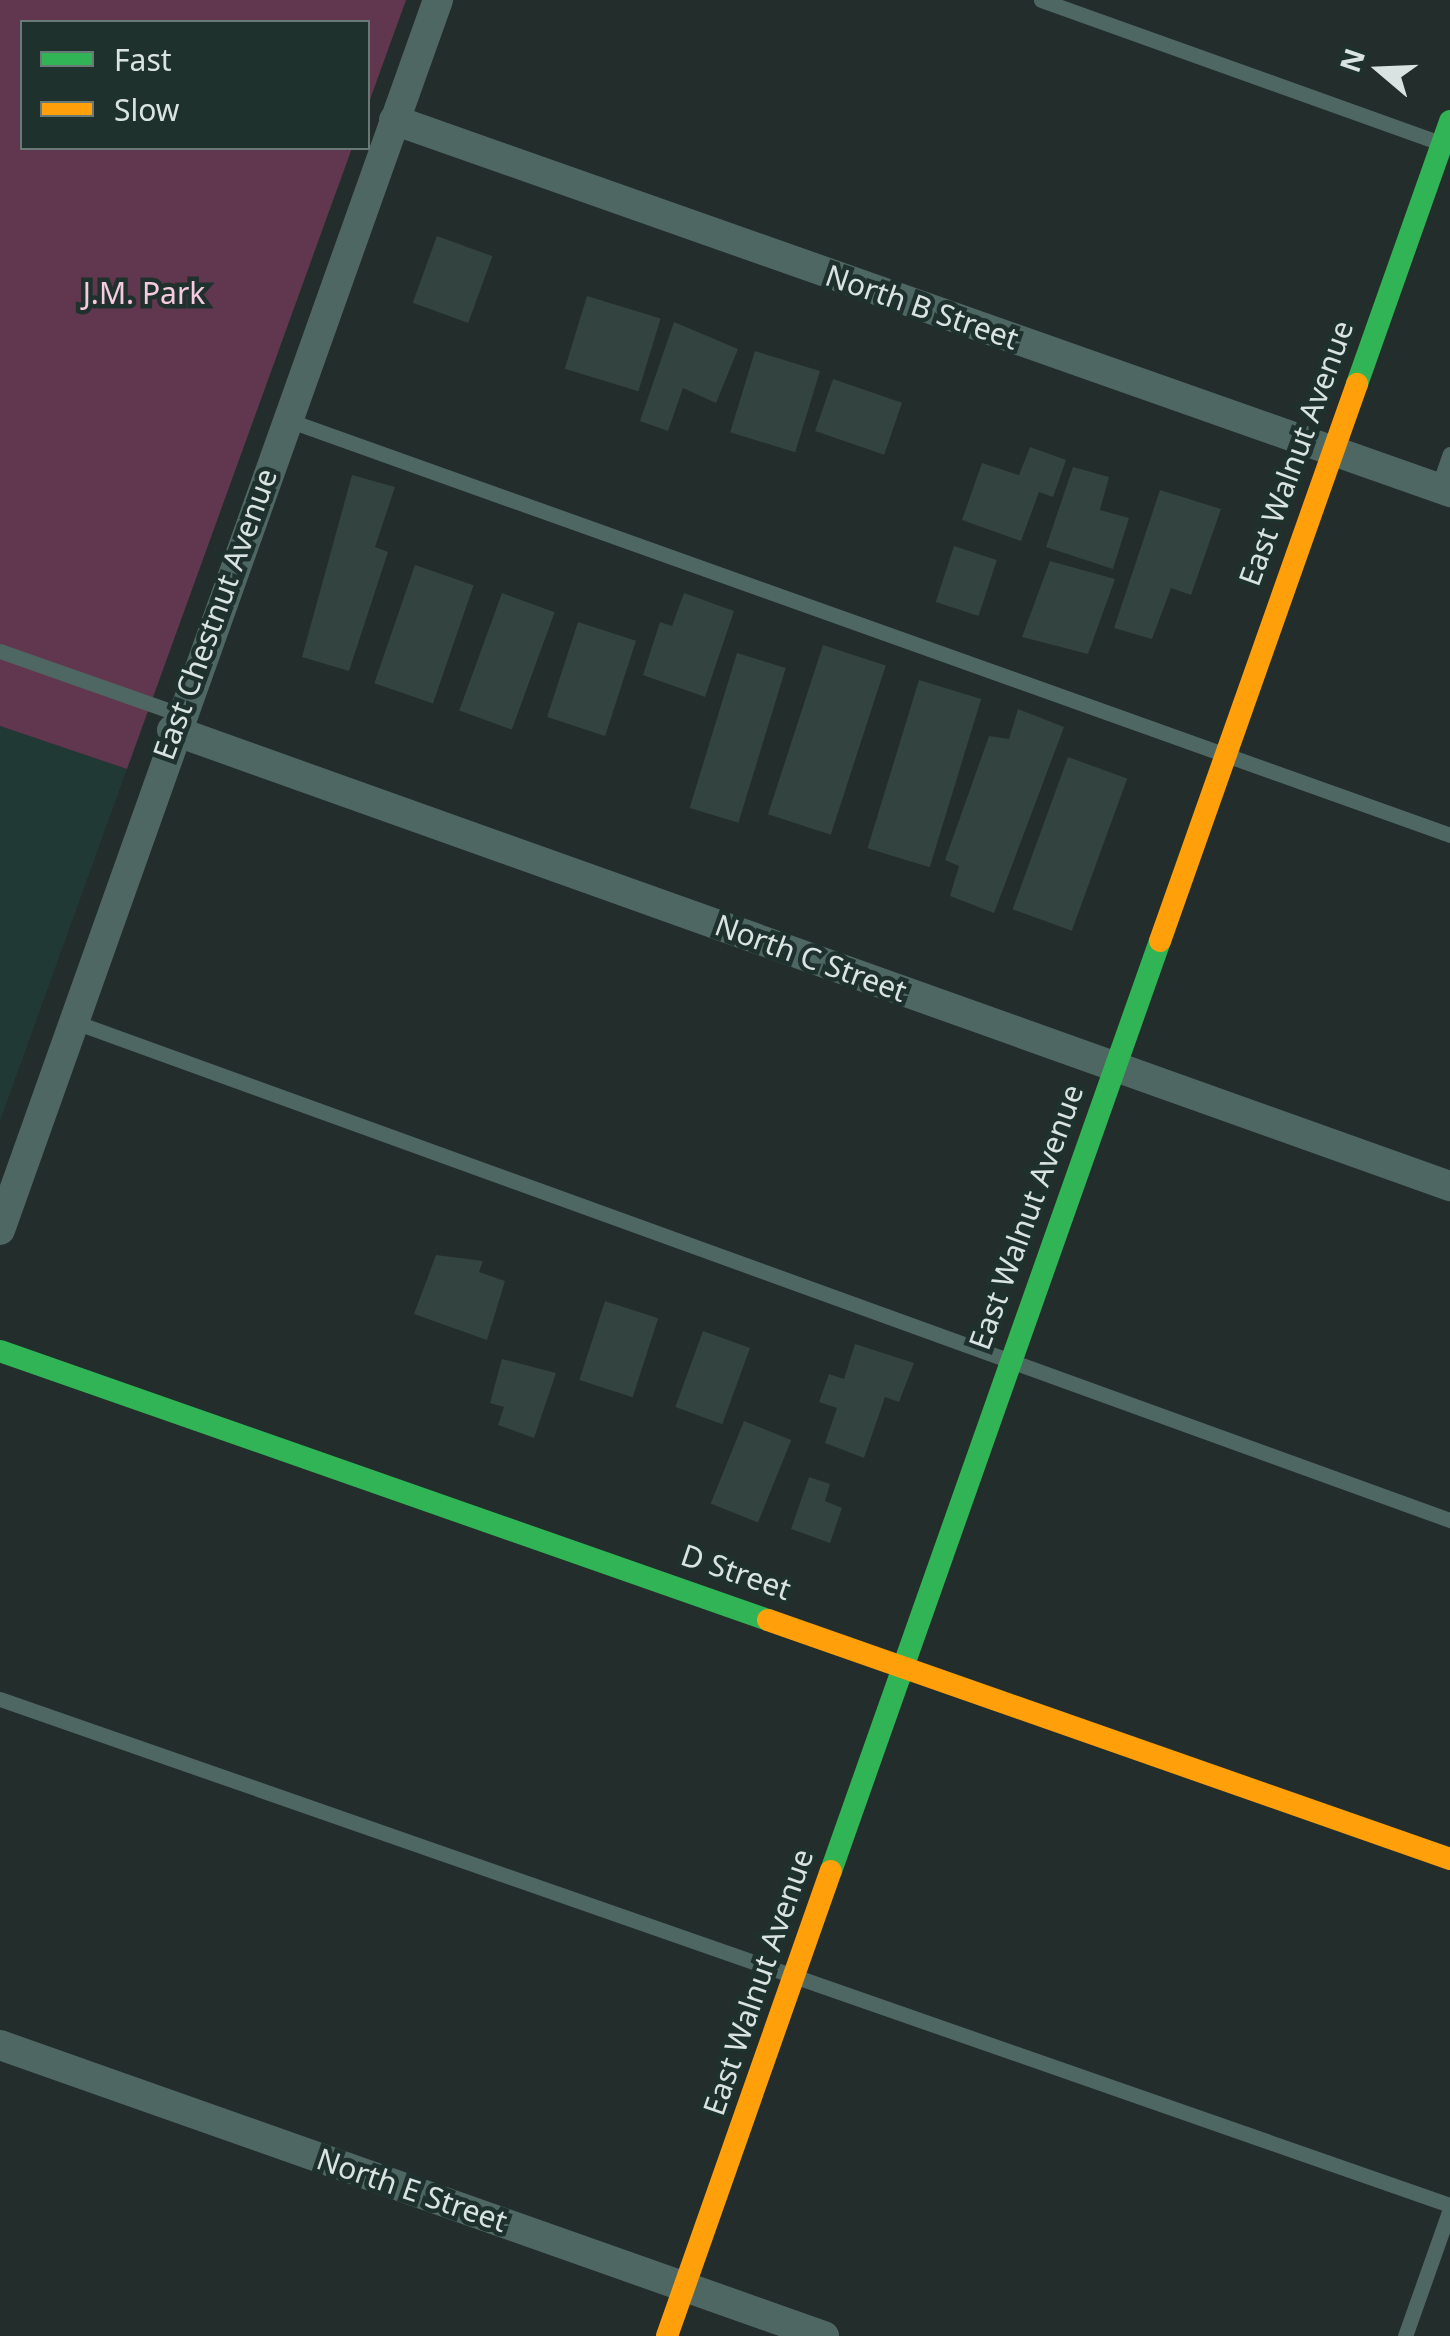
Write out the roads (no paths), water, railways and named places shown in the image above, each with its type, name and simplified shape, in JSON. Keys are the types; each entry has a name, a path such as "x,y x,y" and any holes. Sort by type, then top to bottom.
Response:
{"street":[{"name":"East Chestnut Avenue","path":"0,1230 176,722 438,0"},
{"name":"North B Street","path":"394,120 1444,490"},
{"name":"East Walnut Avenue","path":"666,2336 1328,450 1446,145 1450,120"},
{"name":"North C Street","path":"176,722 1450,1186"},
{"name":"D Street","path":"0,1351 902,1660 1450,1859"},
{"name":"North E Street","path":"0,2045 824,2336"}],"lane":[{"path":"1042,0 1446,145"},
{"path":"286,419 1220,758 1450,835"},
{"path":"1444,490 1450,454"},
{"path":"0,651 176,722"},
{"path":"72,1021 1450,1520"},
{"path":"0,1699 1450,2207 1404,2336"}],"park label":[{"name":"J.M. Park","path":"144,293"}]}
